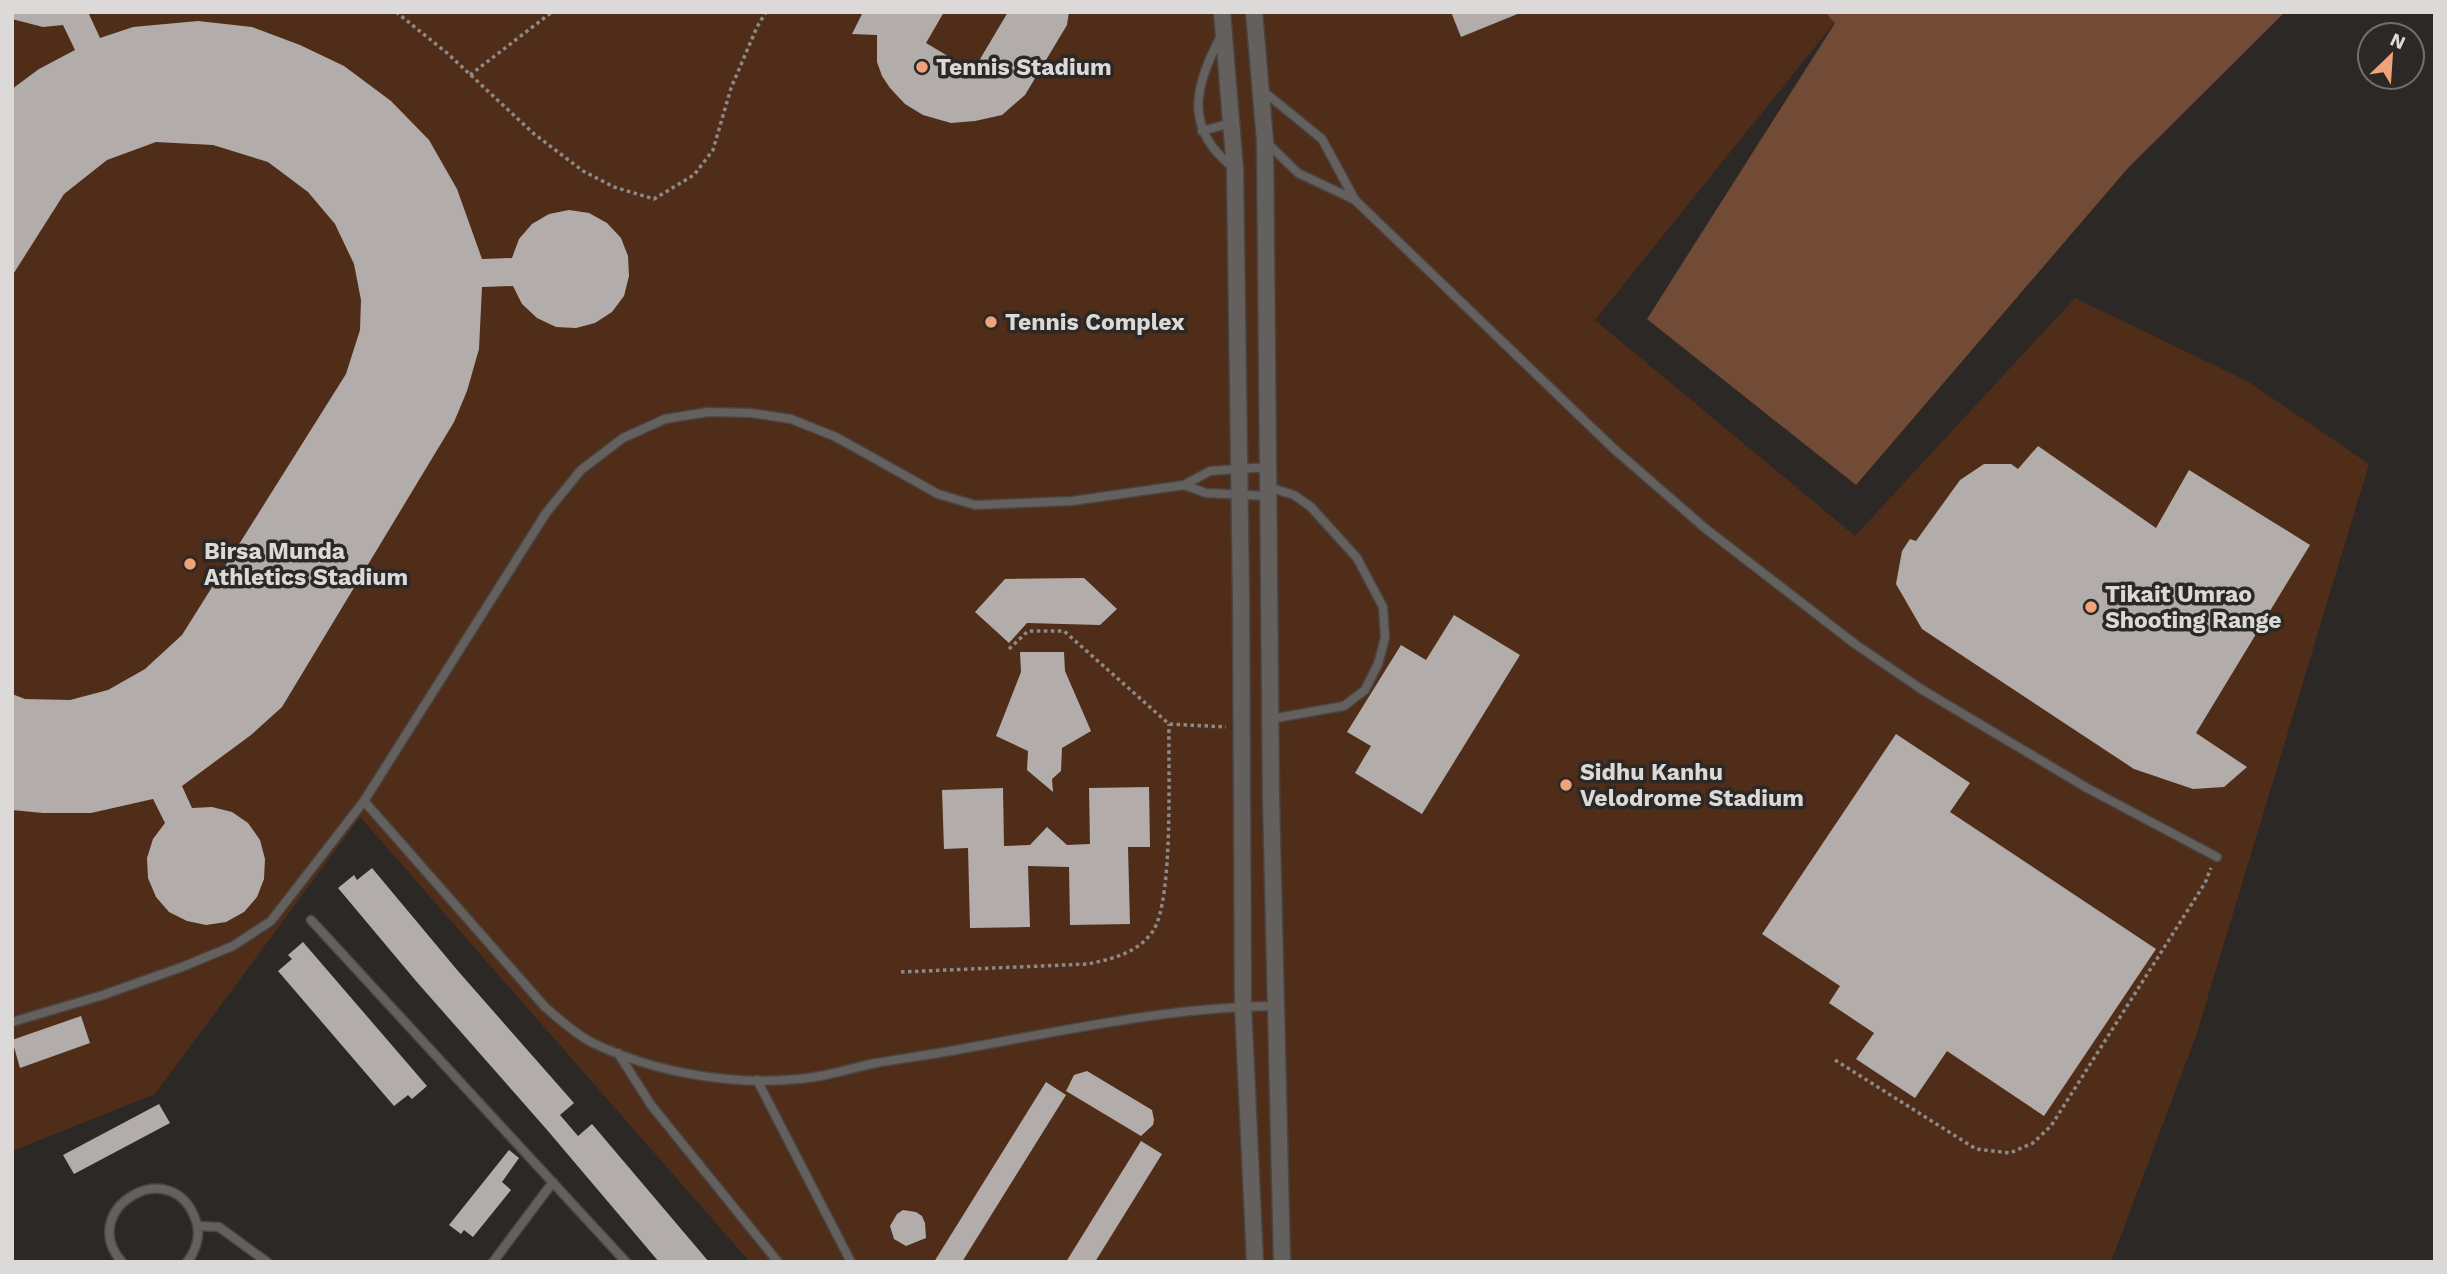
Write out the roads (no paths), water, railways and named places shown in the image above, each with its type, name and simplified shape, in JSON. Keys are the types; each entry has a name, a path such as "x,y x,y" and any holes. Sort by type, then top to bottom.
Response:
{"street":[{"path":"1223,12 1235,169 1243,1006 1255,1262"},
{"path":"1254,12 1265,141 1270,719 1282,1262"}],"lane":[{"path":"1223,34 1204,74 1198,111 1202,131 1218,156 1235,169"},
{"path":"1260,89 1322,139 1355,200 1614,449 1706,529 1855,644 1921,689 2087,788 2217,857"},
{"path":"1202,131 1231,123"},
{"path":"1265,141 1298,173 1355,200"},
{"path":"12,1022 182,968 233,946 271,920 364,801 546,513 581,470 624,438 665,419 708,412 751,413 791,419 836,437 938,494 975,505 1072,502 1184,485 1210,471 1268,467"},
{"path":"1184,485 1206,493 1240,495 1268,491 1294,495 1311,507 1357,558 1383,607 1385,638 1378,664 1365,690 1344,706 1270,719"},
{"path":"364,801 545,1007 589,1041 649,1065 682,1072 757,1080 813,1077 876,1063 1160,1014 1243,1006 1276,1006"},
{"path":"311,920 626,1262"},
{"path":"617,1053 650,1105 778,1262"},
{"path":"757,1080 851,1262"},
{"path":"493,1262 553,1182"},
{"path":"122,1262 110,1239 111,1222 118,1206 131,1194 147,1189 165,1189 180,1197 192,1210 198,1226 197,1243 187,1262"},
{"path":"198,1226 219,1227 267,1262"}],"place":[{"name":"Tennis Stadium","path":"922,67"},
{"name":"Tennis Complex","path":"991,322"},
{"name":"Birsa Munda Athletics Stadium","path":"190,564"},
{"name":"Tikait Umrao Shooting Range","path":"2091,607"},
{"name":"Sidhu Kanhu Velodrome Stadium","path":"1566,785"}]}
